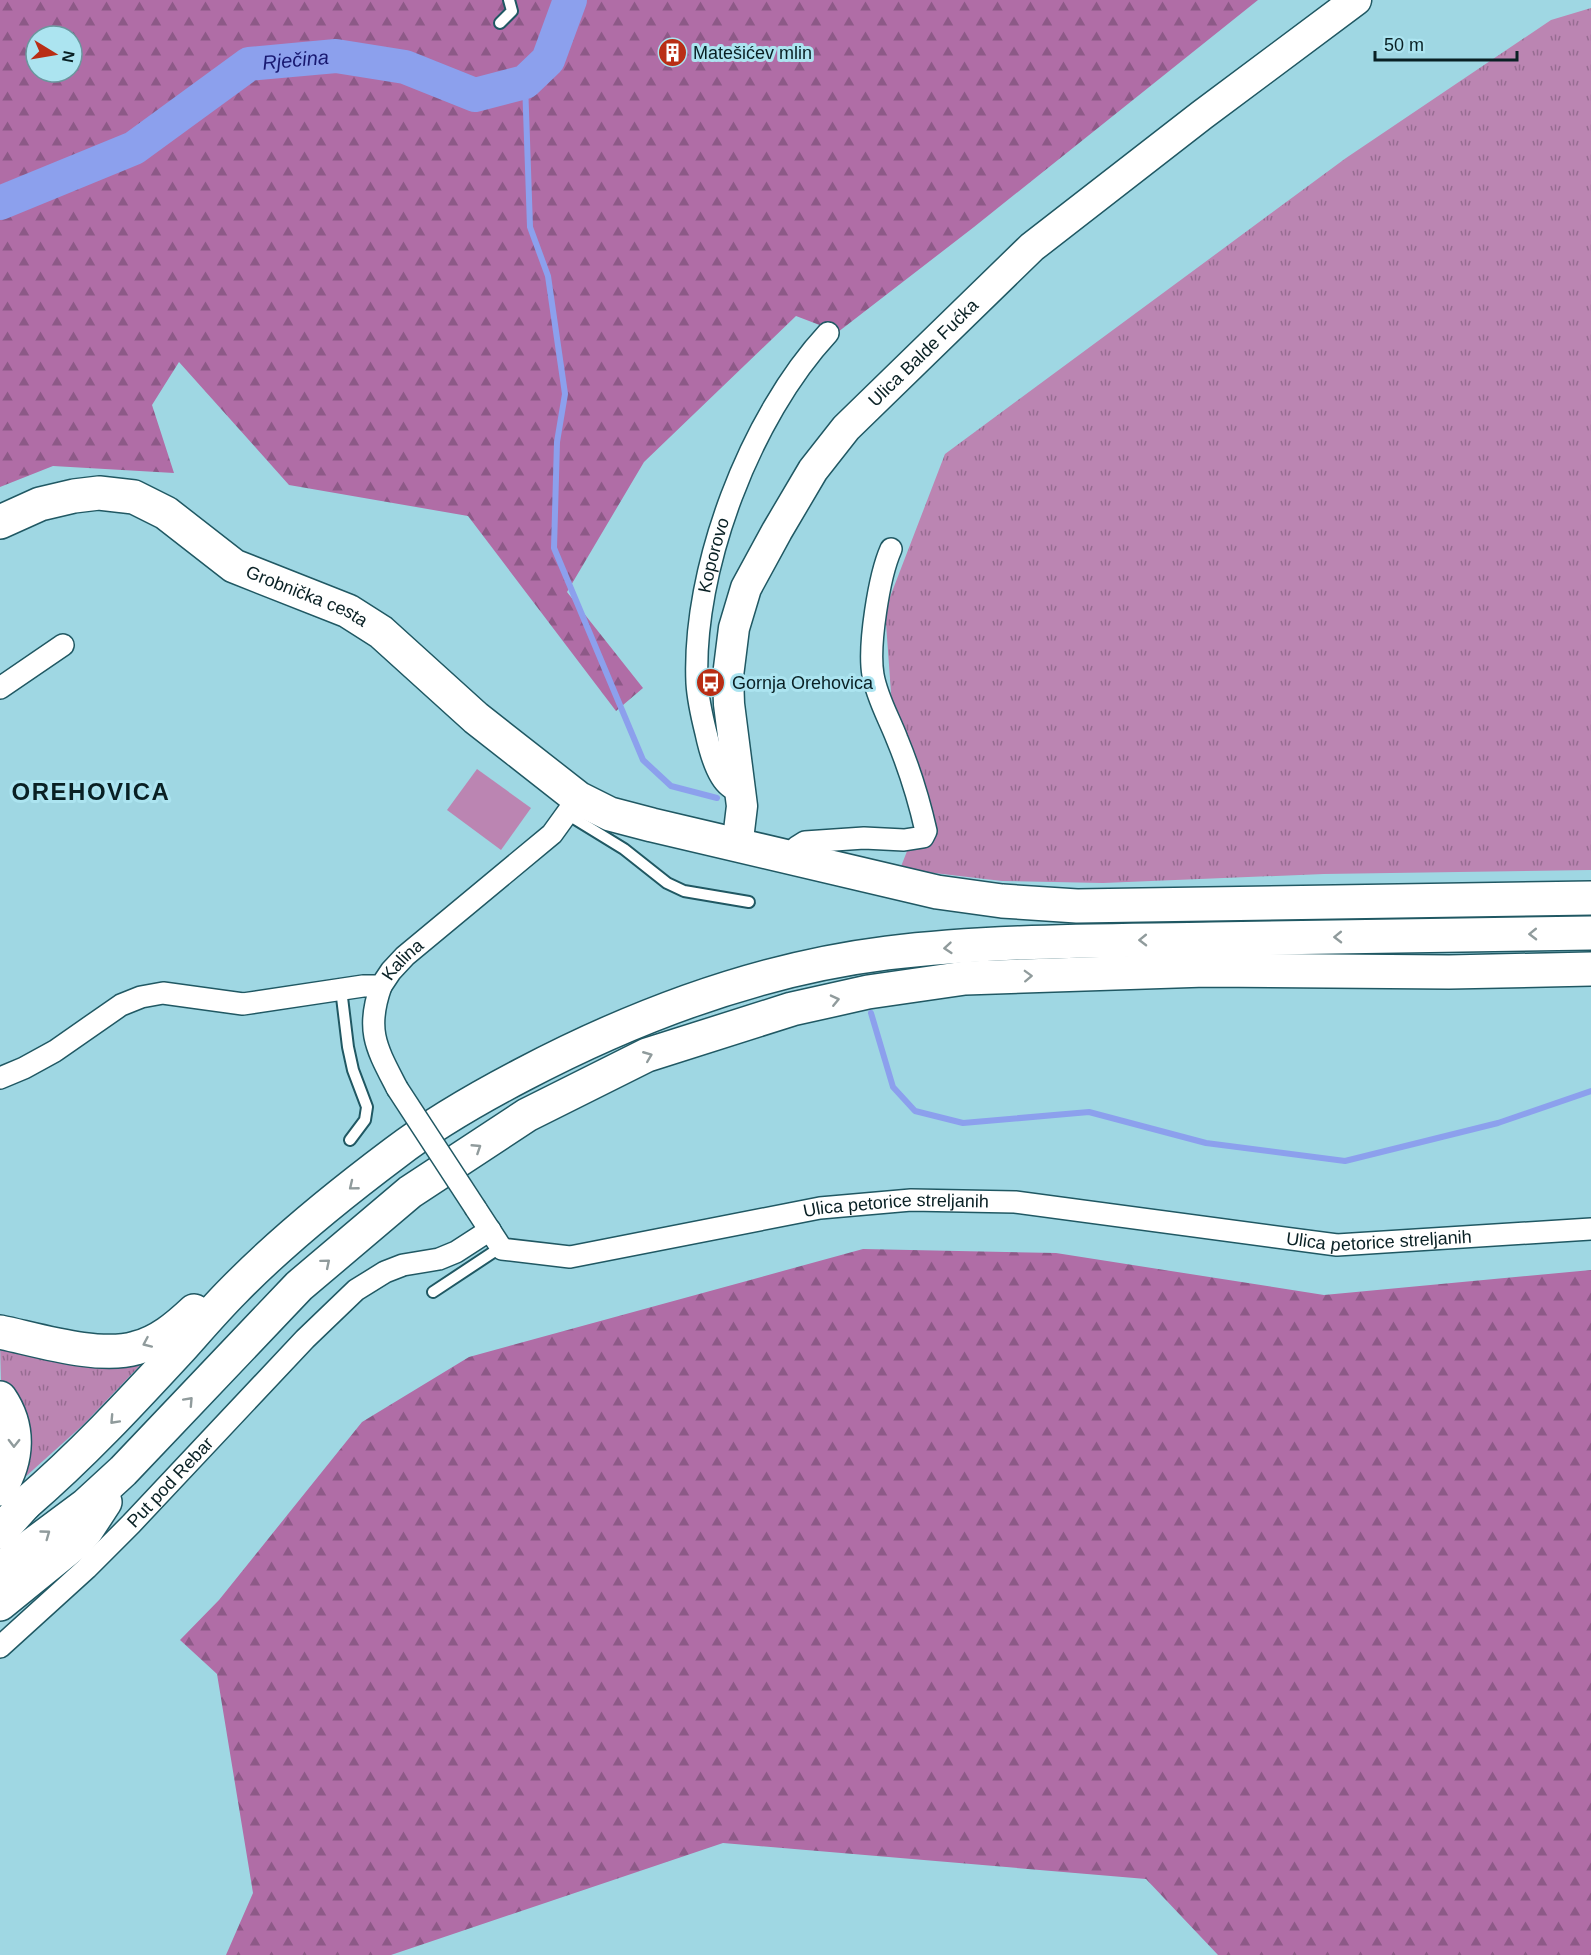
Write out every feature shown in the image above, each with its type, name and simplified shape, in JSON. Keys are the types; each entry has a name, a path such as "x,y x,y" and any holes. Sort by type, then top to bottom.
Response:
{"main road":[{"name":"Ulica Balde Fućka","path":"734,845 741,818 741,791 729,704 728,676 734,628 746,588 813,470 846,428 1032,247 1202,115 1356,0"},
{"name":"Grobnička cesta","path":"0,522 40,504 99,493 134,497 155,507 234,566 348,611 381,632 573,806"},
{"path":"573,806 937,892 1002,900 1077,906 1591,898"},
{"path":"8,1505 58,1476 106,1428 233,1290 309,1221 399,1150 494,1089 568,1050 656,1012 805,967 886,953 980,945 1128,940 1591,933"},
{"path":"0,1569 86,1505 123,1471 298,1286 410,1192 527,1115 647,1055 792,1010 868,992 965,978 1206,970 1449,972 1591,969"},
{"path":"0,1332 84,1349 112,1351 134,1349 164,1336 223,1284 248,1268 263,1262"},
{"path":"0,1398 8,1410 14,1435 8,1505 0,1532"},
{"path":"0,1604 74,1544 86,1531 123,1471"}],"street":[{"name":"Koporovo","path":"741,791 730,788 721,776 708,743 701,712 697,683 703,600 714,554 741,470 759,434 794,375 828,333"},
{"path":"789,857 797,846 805,842 864,838 904,840 923,837 926,831 873,673 872,647 877,605 886,559 891,549"},
{"path":"0,688 63,645"},
{"name":"Kalina","path":"0,1078 55,1051 121,1005 141,997 163,993 243,1004 363,986 381,986 405,956 544,842 573,806"},
{"path":"381,986 375,1004 373,1023 378,1050 397,1088 495,1238"},
{"name":"Ulica petorice streljanih","path":"495,1238 502,1249 570,1257 820,1208 912,1200 1015,1202 1337,1245 1591,1229"},
{"name":"Put pod Rebar","path":"0,1647 87,1568 131,1524 333,1311 356,1290 385,1272 403,1265 439,1259 495,1238"}],"lane":[{"path":"500,23 512,11 509,0"},
{"path":"573,806 667,883 684,891 749,902"},
{"path":"341,989 353,1070 367,1107 365,1120 350,1140"},
{"path":"433,1292 495,1238"}],"green space":[{"path":"0,0 1258,0 974,227 838,332 796,316 644,462 567,592 643,688 616,711 468,516 289,485 179,362 152,405 174,473 53,466 0,487"},
{"path":"1591,8 1591,870 1324,874 1103,883 1002,881 900,869 915,831 895,747 885,610 945,454 1346,158 1551,20"},
{"path":"477,769 531,808 501,850 447,810"},
{"path":"863,1249 1056,1253 1324,1295 1591,1270 1591,1955 1218,1955 1146,1879 723,1843 391,1955 226,1955 253,1893 217,1674 180,1640 219,1600 362,1422 469,1357"},
{"path":"0,1343 150,1355 83,1425 4,1496"}],"waterway":[{"name":"Rječina","path":"0,203 134,148 249,64 336,56 405,67 475,95 525,82 548,60 570,0"},
{"path":"525,82 530,227 548,276 565,394 557,442 554,548 643,760 671,786 717,798"},
{"path":"871,1013 893,1087 915,1111 963,1123 1089,1112 1206,1143 1345,1161 1498,1123 1591,1091"}],"place":[{"name":"Matešićev mlin","path":"672,53"},
{"name":"Gornja Orehovica","path":"711,683"}],"district":[{"name":"OREHOVICA","path":"91,792"}]}
